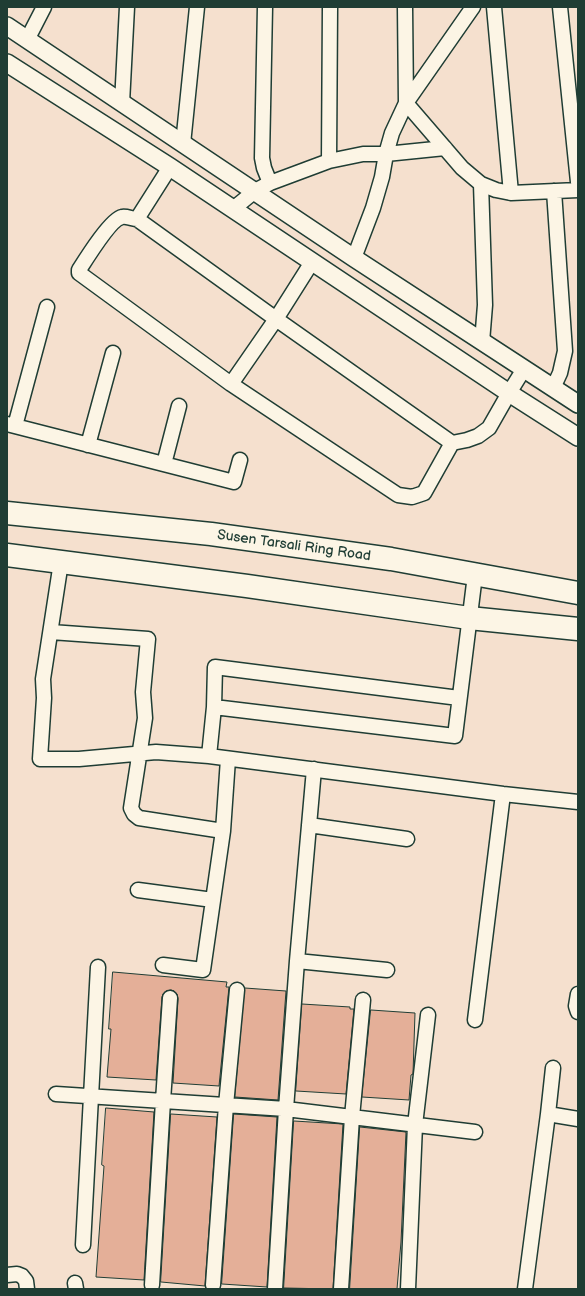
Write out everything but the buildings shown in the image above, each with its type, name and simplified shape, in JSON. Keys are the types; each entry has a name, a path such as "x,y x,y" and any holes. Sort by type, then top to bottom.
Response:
{"main road":[{"name":"Susen Tarsali Ring Road","path":"7,513 211,534 391,560 578,593"},
{"path":"7,555 247,586 469,618 578,629"}],"street":[{"path":"27,40 44,7"},
{"path":"122,103 126,7"},
{"path":"183,144 197,7"},
{"path":"265,7 262,158 270,183"},
{"path":"329,161 330,7"},
{"path":"405,7 406,103 462,168 481,184 496,190 511,193 578,190"},
{"path":"354,258 373,208 382,177 392,132 406,103 473,7"},
{"path":"494,7 511,193"},
{"path":"560,7 578,182"},
{"path":"7,26 354,258 578,404"},
{"path":"7,63 170,167 509,393 578,437"},
{"path":"233,209 255,191 270,183 329,161 363,154 386,154 445,148"},
{"path":"137,219 170,167"},
{"path":"481,184 485,305 482,342"},
{"path":"553,388 560,373 565,351 554,191"},
{"path":"452,443 424,493 412,497 398,495 231,384 79,273 79,270 114,221 121,217 137,219 452,443 478,436 490,428 524,369"},
{"path":"231,384 276,319 312,262"},
{"path":"47,308 11,425 234,482 240,460"},
{"path":"88,445 113,353"},
{"path":"164,464 179,406"},
{"path":"61,562 43,679 44,698 40,759 79,759 156,752 209,756 503,794 578,802"},
{"path":"214,706 455,736 475,574"},
{"path":"51,632 148,639 143,692 145,718 131,808 134,814 139,818 223,831"},
{"path":"209,756 214,706 215,667 459,698"},
{"path":"163,965 202,970 214,900 223,831 228,759"},
{"path":"275,1289 297,961 314,769"},
{"path":"475,1020 503,794"},
{"path":"309,825 407,839"},
{"path":"138,890 214,900"},
{"path":"297,961 387,970"},
{"path":"83,1245 98,967"},
{"path":"213,1286 226,1105 237,990"},
{"path":"578,994 576,1006 578,1012"},
{"path":"152,1285 162,1101 170,998"},
{"path":"341,1289 352,1117 363,1000"},
{"path":"408,1289 415,1125 428,1015"},
{"path":"525,1289 553,1068"},
{"path":"56,1094 286,1109 475,1132"},
{"path":"548,1114 578,1119"},
{"path":"7,1275 17,1274 22,1276 26,1281 27,1289"}]}
